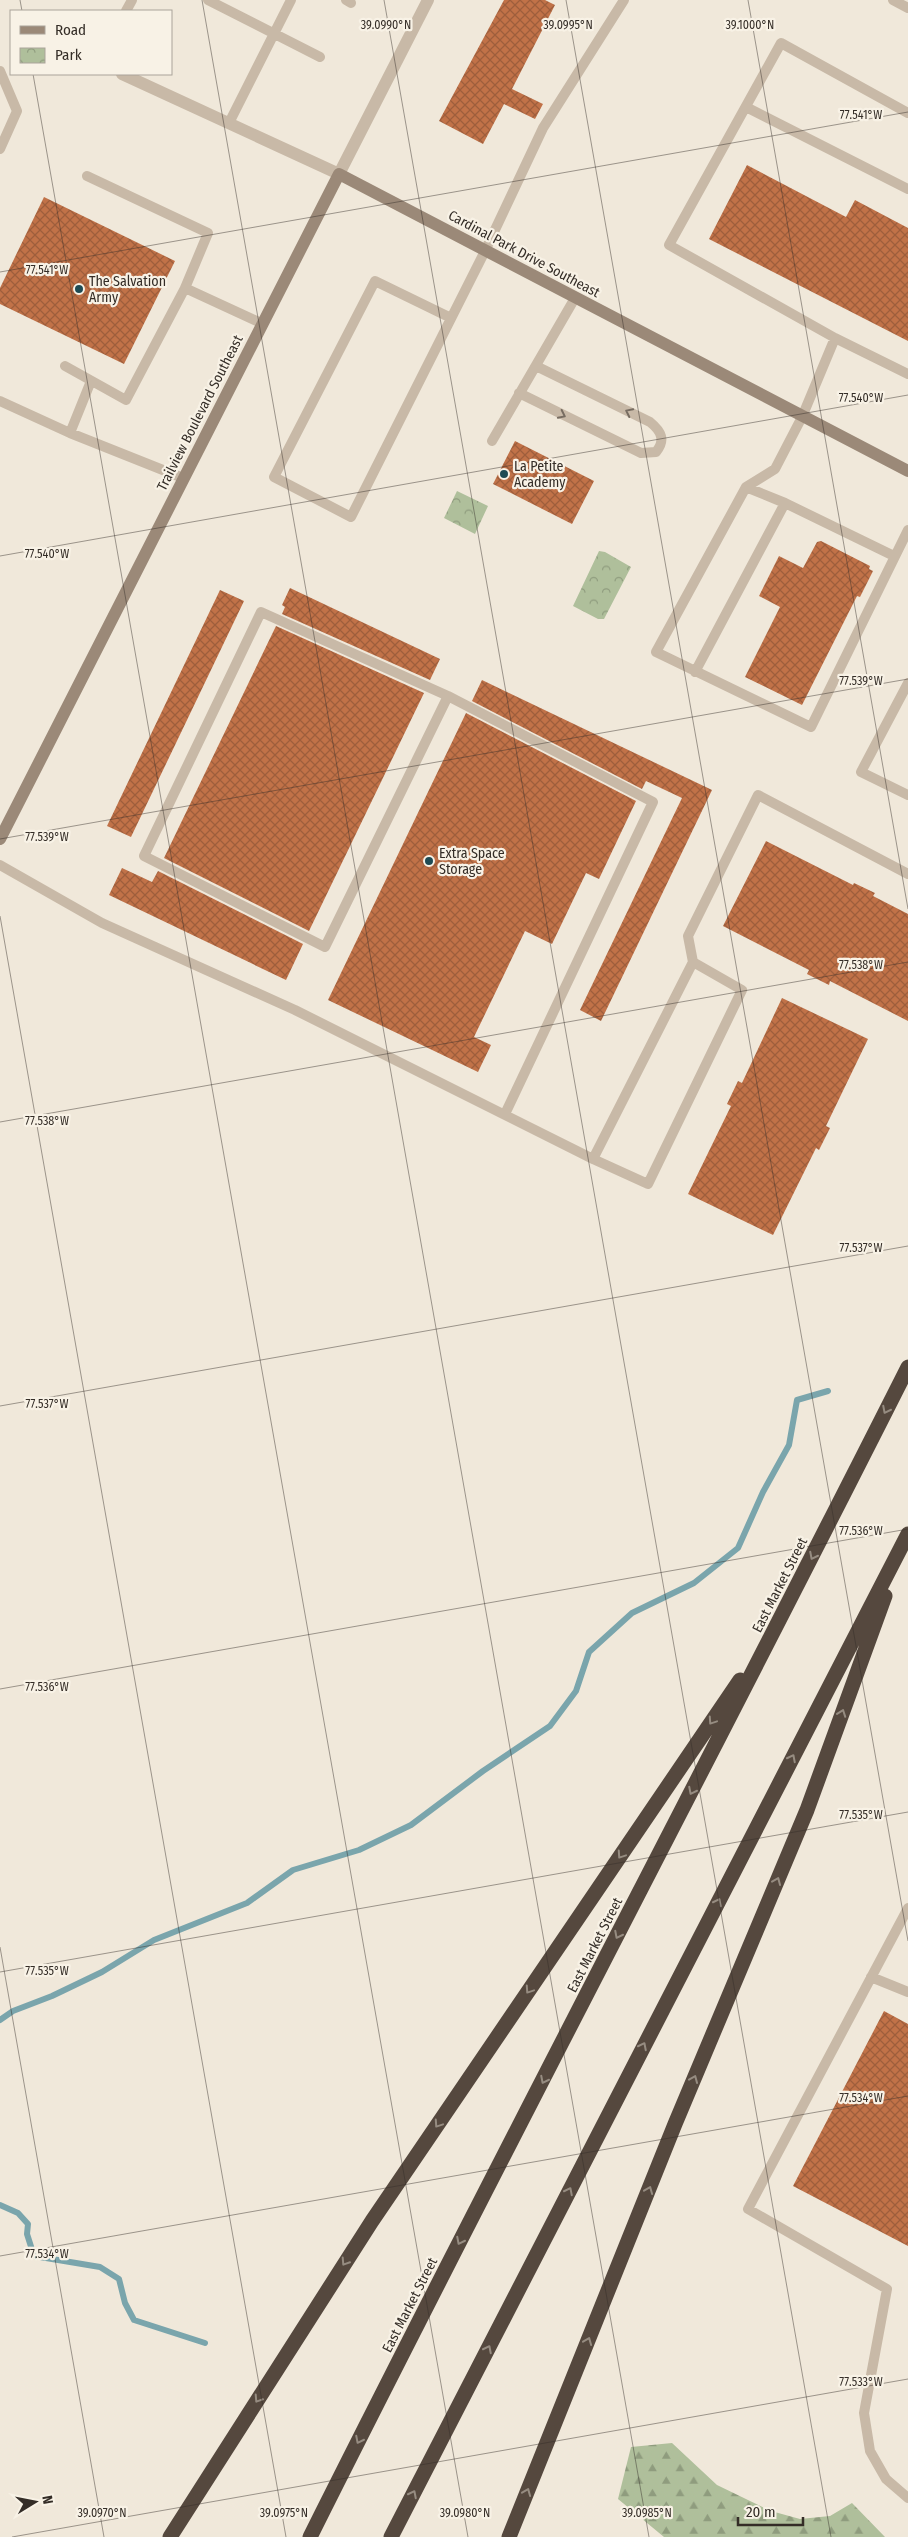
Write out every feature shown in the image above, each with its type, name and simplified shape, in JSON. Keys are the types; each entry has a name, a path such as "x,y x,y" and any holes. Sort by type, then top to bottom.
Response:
{"highway":[{"name":"East Market Street","path":"310,2537 779,1623 908,1367"},
{"path":"391,2537 907,1536"},
{"path":"509,2537 672,2133 807,1810 907,1536"},
{"path":"170,2537 372,2221 779,1623"}],"street":[{"name":"Trailview Boulevard Southeast","path":"0,839 428,0"},
{"name":"Cardinal Park Drive Southeast","path":"124,75 339,174 908,471"}],"lane":[{"path":"208,0 320,57"},
{"path":"229,123 291,0"},
{"path":"449,317 375,281 274,477 351,517 543,128 624,0"},
{"path":"908,113 781,43 670,245 835,338 908,374"},
{"path":"0,71 17,111 0,149"},
{"path":"746,107 908,189"},
{"path":"65,366 126,400 184,288 208,233 87,176"},
{"path":"184,288 263,324"},
{"path":"492,441 575,298"},
{"path":"835,338 802,417 775,469 746,487 656,652 811,727 908,530"},
{"path":"519,393 641,453 656,452 662,445 659,429 650,422 536,366"},
{"path":"70,433 91,381"},
{"path":"0,401 70,433 183,478"},
{"path":"746,487 785,503 894,556"},
{"path":"695,672 785,503"},
{"path":"448,696 325,947 144,856 260,612 448,696 653,802 505,1114"},
{"path":"908,683 861,772 908,795"},
{"path":"593,1159 692,962 688,936 758,794 908,874"},
{"path":"0,866 102,923 295,1010 593,1159 648,1184 742,990 692,962"},
{"path":"908,1908 748,2209 886,2289 864,2413 870,2452 886,2479 908,2498"},
{"path":"871,1977 908,1992"}],"green space":[{"path":"457,491 488,506 475,534 444,518"},
{"path":"599,551 605,552 631,567 604,619 598,619 573,606"},
{"path":"672,2443 717,2485 771,2511 800,2519 830,2516 852,2503 885,2537 664,2537 618,2499 631,2447"}],"building":[{"path":"504,0 545,0 555,5 512,89 543,104 535,119 504,104 483,144 439,121"},
{"path":"747,165 846,217 855,200 908,228 908,341 709,239"},
{"path":"44,197 175,261 124,364 0,304 0,288"},
{"path":"515,441 594,481 572,524 493,484"},
{"path":"821,541 870,566 869,569 873,571 860,597 857,596 802,705 745,677 780,607 759,596 779,556 803,568 817,542"},
{"path":"290,588 440,659 430,680 282,614 285,607 282,605"},
{"path":"220,590 244,601 131,837 107,826"},
{"path":"276,626 424,693 309,931 164,858"},
{"path":"482,680 712,790 601,1021 580,1010 682,798 646,781 642,789 472,701"},
{"path":"466,713 636,801 599,879 586,873 552,944 525,931 474,1037 491,1045 478,1072 328,1000"},
{"path":"766,841 853,885 854,883 875,893 873,896 908,914 908,1021 830,981 829,985 807,974 809,970 723,926"},
{"path":"122,868 152,882 158,871 303,944 286,980 109,895"},
{"path":"782,998 868,1039 826,1126 830,1128 819,1150 816,1148 773,1235 688,1194 731,1106 727,1104 738,1081 742,1083"},
{"path":"884,2011 908,2024 908,2246 793,2186"}],"waterway":[{"path":"0,2020 13,2011 52,1996 102,1972 154,1940 247,1903 293,1870 359,1850 411,1825 483,1771 550,1726 576,1691 589,1652 632,1613 694,1583 738,1548 763,1492 789,1445 797,1400 828,1391"},
{"path":"0,2205 18,2213 28,2224 27,2234 34,2256 100,2267 119,2279 125,2303 134,2320 205,2343"}],"place":[{"name":"The Salvation Army","path":"79,289"},
{"name":"La Petite Academy","path":"504,474"},
{"name":"Extra Space Storage","path":"429,861"}]}
